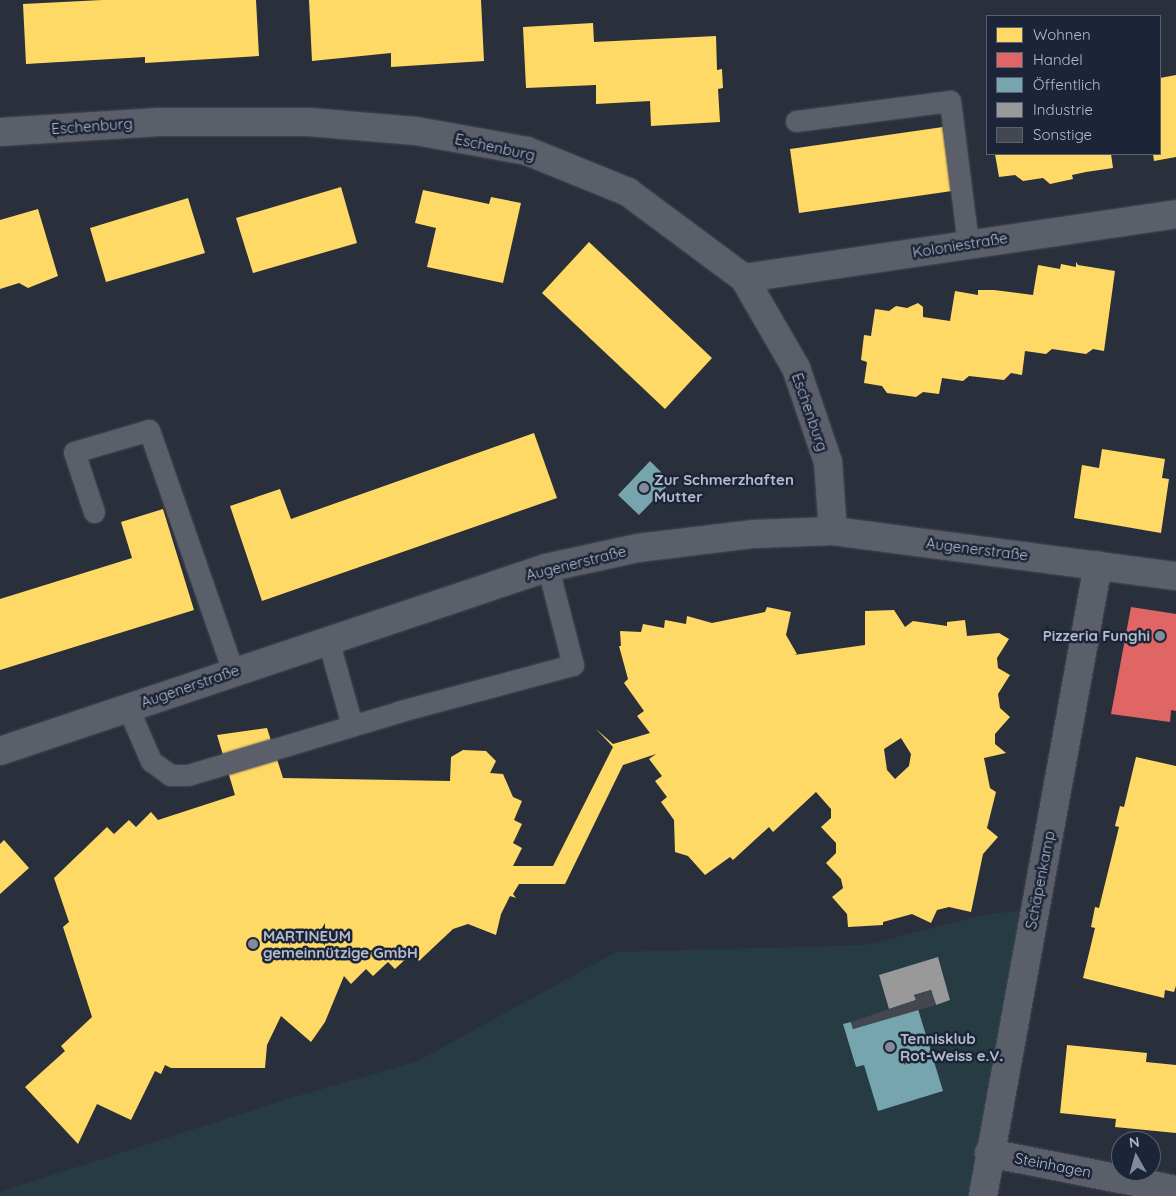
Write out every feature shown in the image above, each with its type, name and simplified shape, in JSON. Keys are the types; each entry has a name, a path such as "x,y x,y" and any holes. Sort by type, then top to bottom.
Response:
{"street":[{"name":"Eschenburg","path":"0,132 159,122 309,122 416,131 527,151 628,192 744,278 796,368 828,462 833,531"},
{"name":"Koloniestraße","path":"744,278 1176,214"},
{"name":"Augenerstraße","path":"0,751 233,671 548,568 648,547 754,534 833,531 1176,576"},
{"name":"Schäpenkamp","path":"983,1196 989,1153 1098,565"},
{"name":"Steinhagen","path":"989,1153 1176,1190"}],"lane":[{"path":"796,121 950,101 968,244"},
{"path":"94,512 74,452 149,430 233,671"},
{"path":"128,708 151,761 170,775 188,775 352,725 573,665 548,568"},
{"path":"328,640 352,725"}],"shaded area":[{"path":"1033,909 979,1196 0,1196 0,1192 287,1099 416,1062 616,952 865,945 984,915"}],"building: Wohnen":[{"path":"102,0 256,0 259,56 145,63 145,57 26,64 23,4"},
{"path":"309,0 481,0 484,61 391,67 391,53 312,61"},
{"path":"593,23 594,42 716,36 717,70 722,69 723,88 718,89 720,122 651,126 650,101 596,104 596,85 526,88 523,27"},
{"path":"1176,75 1176,157 1154,161 1153,155 1161,155 1161,78"},
{"path":"943,127 952,191 799,213 790,149"},
{"path":"995,155 1111,155 1113,168 1072,175 1073,179 1050,184 1043,178 1023,181 1015,175 999,177"},
{"path":"341,187 357,243 253,273 236,218"},
{"path":"423,190 489,204 491,197 521,203 503,283 427,267 436,228 415,223"},
{"path":"188,198 205,253 106,282 90,228"},
{"path":"38,209 58,276 28,288 19,283 0,289 0,220"},
{"path":"589,242 712,358 665,409 542,293"},
{"path":"1076,262 1078,265 1115,271 1104,351 1093,349 1086,354 1052,349 1046,354 1025,351 1022,375 1011,373 1004,380 969,376 963,381 942,378 939,394 923,392 916,397 887,393 882,386 864,383 867,362 861,360 864,335 871,336 875,309 889,311 896,306 907,308 918,303 923,307 923,317 950,321 955,291 978,295 978,290 994,290 1033,295 1038,265 1060,269 1061,264 1076,267"},
{"path":"534,433 557,498 262,601 230,506 280,489 291,519"},
{"path":"1102,449 1165,459 1162,478 1169,479 1161,533 1074,518 1082,465 1099,468"},
{"path":"163,509 194,610 0,670 0,599 132,558 121,522"},
{"path":"767,607 791,612 786,635 797,654 794,655 865,645 865,611 894,610 905,627 913,621 947,626 947,622 965,620 967,636 999,633 1009,639 997,658 998,668 1010,675 998,694 1000,708 1010,717 995,734 995,744 1006,753 984,758 990,788 996,792 987,828 998,837 983,854 971,912 949,907 937,910 931,923 912,914 883,922 883,925 848,927 847,914 832,897 843,888 841,879 826,863 836,853 836,843 821,827 831,818 831,809 816,792 773,832 769,827 733,860 730,857 705,875 688,856 675,852 674,820 661,802 667,797 655,781 662,776 649,759 656,754 623,765 565,884 519,884 513,894 516,898 510,896 501,914 496,935 468,924 453,929 419,961 412,953 395,969 388,962 373,976 366,969 351,984 344,976 325,1022 311,1042 281,1016 267,1045 265,1068 171,1068 165,1065 161,1074 155,1071 131,1120 97,1104 78,1144 25,1087 65,1051 61,1046 92,1017 63,927 69,922 54,878 107,827 114,834 129,820 136,827 151,812 158,820 235,795 217,735 267,728 283,778 450,781 451,757 463,750 486,751 496,761 490,773 503,774 513,797 522,801 514,820 522,824 513,843 522,848 513,866 553,866 613,747 596,729 613,744 650,733 637,716 644,711 624,683 628,679 619,646 621,646 620,631 641,632 643,624 664,628 665,620 686,624 687,616 712,623 765,612","holes":["901,738 911,754 909,766 895,779 887,770 884,749"]},
{"path":"1136,757 1176,766 1176,986 1174,992 1165,990 1164,998 1083,978 1095,928 1091,927 1095,907 1099,908 1119,827 1115,826 1120,806 1124,807"},
{"path":"4,840 29,868 0,894 0,844"},
{"path":"1067,1045 1147,1053 1146,1062 1176,1065 1176,1133 1115,1127 1116,1119 1060,1113"}],"building: Handel":[{"path":"1131,607 1176,614 1176,711 1171,710 1170,722 1111,714"}],"building: Öffentlich":[{"name":"Zur Schmerzhaften Mutter","path":"650,461 671,482 639,515 618,495"},
{"name":"Tennisklub Rot-Weiss e.V.","path":"918,1009 943,1091 878,1111 864,1065 856,1067 843,1024 851,1022 853,1029"}],"building: Industrie":[{"path":"938,957 950,1000 936,1005 931,990 914,995 916,1000 889,1009 879,975"}],"building: Sonstige":[{"path":"931,990 936,1005 853,1029 851,1022 916,1000 914,995"}],"place":[{"name":"Zur Schmerzhaften Mutter","path":"644,488"},
{"name":"Pizzeria Funghi","path":"1160,636"},
{"name":"MARTINEUM gemeinnützige GmbH","path":"253,944"},
{"name":"Tennisklub Rot-Weiss e.V.","path":"890,1047"}]}
